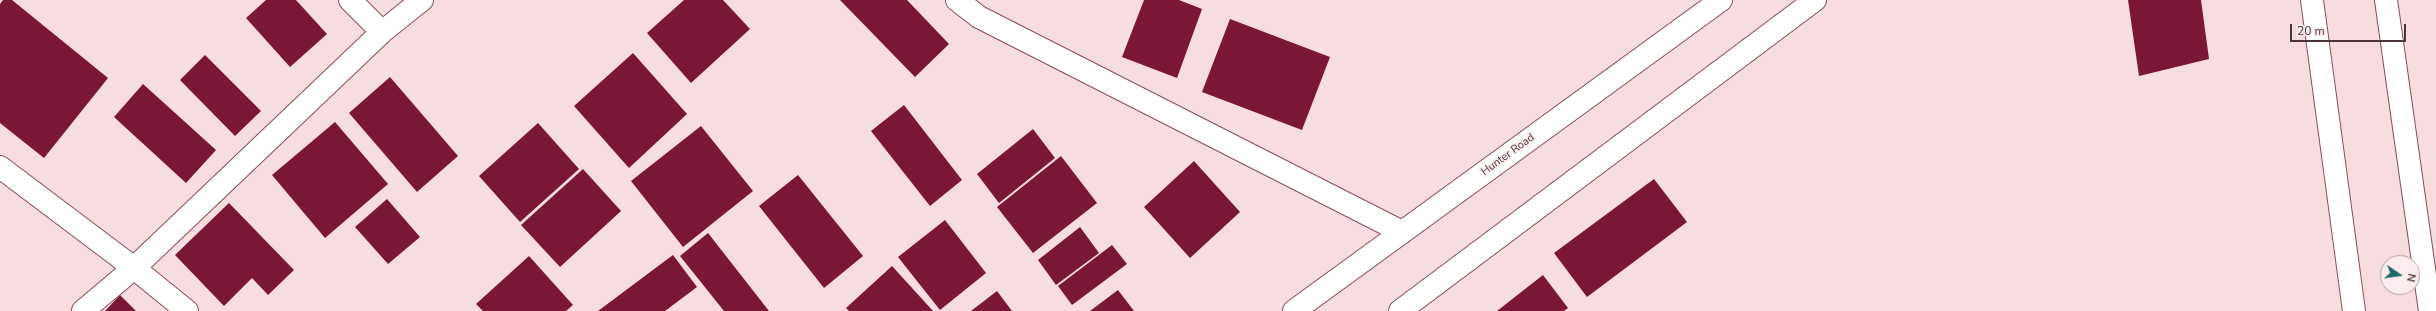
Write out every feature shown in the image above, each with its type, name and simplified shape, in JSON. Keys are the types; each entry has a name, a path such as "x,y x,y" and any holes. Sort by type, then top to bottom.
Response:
{"main road":[{"path":"350,0 382,32"},
{"path":"83,311 134,268 382,32 422,0"},
{"path":"957,0 979,17 1402,232"},
{"name":"Hunter Road","path":"1294,311 1721,0"},
{"path":"1400,311 1816,0"},
{"path":"2312,0 2354,311"},
{"path":"2386,0 2430,311"},
{"path":"0,167 134,268 187,311"}],"building":[{"path":"3,0 12,0 108,78 44,158 0,123 0,4"},
{"path":"266,0 296,0 327,34 290,67 246,18"},
{"path":"684,0 723,0 750,29 691,83 647,33"},
{"path":"840,0 907,0 949,44 915,77"},
{"path":"1144,0 1179,0 1202,9 1177,78 1122,57"},
{"path":"2128,0 2201,0 2209,59 2139,76"},
{"path":"1230,19 1330,57 1302,130 1202,92"},
{"path":"633,53 687,114 629,168 574,106"},
{"path":"205,55 261,111 235,136 180,80"},
{"path":"390,77 458,156 417,192 349,113"},
{"path":"143,84 216,150 186,183 114,117"},
{"path":"904,105 962,180 930,206 871,131"},
{"path":"335,122 388,184 325,238 272,175"},
{"path":"538,123 579,169 520,222 479,176"},
{"path":"701,126 753,191 683,247 631,181"},
{"path":"1033,129 1055,158 999,203 977,174"},
{"path":"1061,156 1097,203 1033,253 997,207"},
{"path":"1194,161 1240,212 1190,258 1144,207"},
{"path":"583,169 621,211 560,267 521,225"},
{"path":"798,175 863,256 824,288 759,206"},
{"path":"1654,179 1687,222 1587,297 1554,253"},
{"path":"387,199 420,237 388,264 355,227"},
{"path":"229,203 294,270 268,295 252,278 224,306 175,255"},
{"path":"945,220 986,273 940,310 898,257"},
{"path":"1080,227 1099,253 1056,285 1038,260"},
{"path":"708,233 769,311 724,311 680,256"},
{"path":"1112,245 1127,264 1072,305 1058,286"},
{"path":"673,255 697,287 665,311 598,311"},
{"path":"529,256 573,305 566,311 483,311 476,304"},
{"path":"892,266 933,311 849,311 846,308"},
{"path":"1543,275 1568,308 1564,311 1497,311"},
{"path":"1118,290 1134,311 1090,311"},
{"path":"997,291 1012,311 971,311"},
{"path":"120,295 136,311 105,311"}]}
